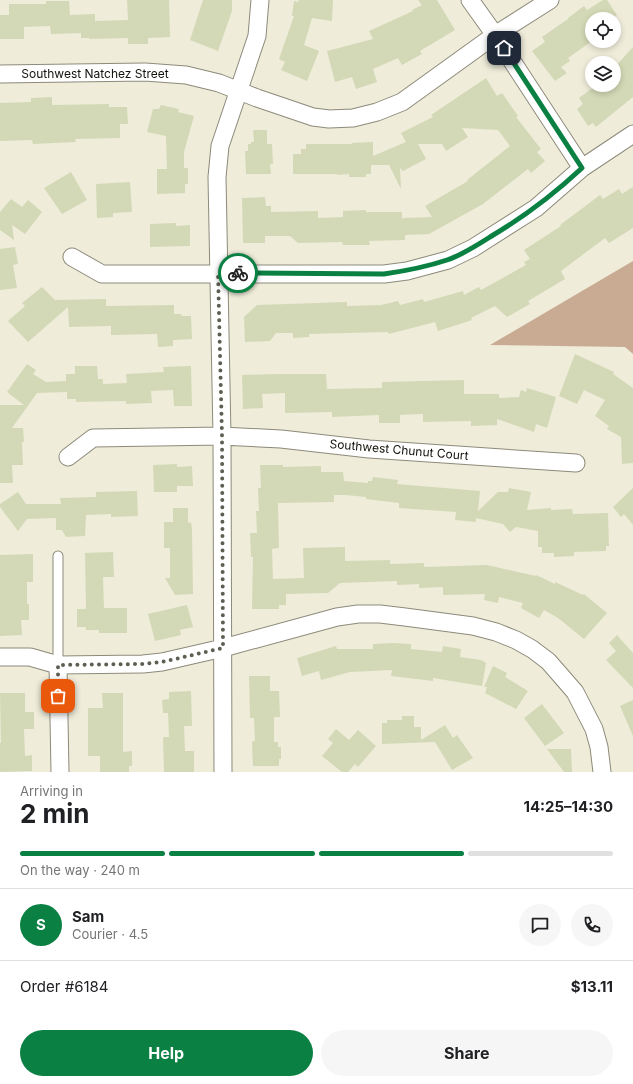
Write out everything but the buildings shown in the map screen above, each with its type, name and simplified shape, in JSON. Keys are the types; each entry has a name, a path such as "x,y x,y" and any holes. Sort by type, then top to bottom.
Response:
{"street":[{"path":"223,772 222,436 217,177 220,146 257,36 260,0"},
{"path":"470,0 495,35 582,168"},
{"name":"Southwest Natchez Street","path":"0,74 145,72 186,75 204,78 313,117 329,119 353,118 377,112 402,102 495,35 550,0"},
{"path":"72,257 102,274 384,274 407,271 448,260 473,248 536,208 582,168 633,134"},
{"name":"Southwest Chunut Court","path":"68,457 93,438 222,436 281,439 368,449 576,463"},
{"path":"0,657 30,657 58,665 143,664 162,662 223,648 337,617 358,614 380,614 473,626 496,632 516,640 532,649 548,661 575,692 594,729 599,747 602,772"},
{"path":"58,665 60,772"}],"lane":[{"path":"58,556 58,665"}],"shaded area":[{"path":"633,261 633,354 625,347 490,345"}],"way so far":[{"path":"58,696 58,665 143,664 162,662 223,648 222,436 218,273 238,273"}],"route":[{"path":"238,273 384,274 407,271 448,260 473,248 536,208 568,181 582,168 504,48"}]}
